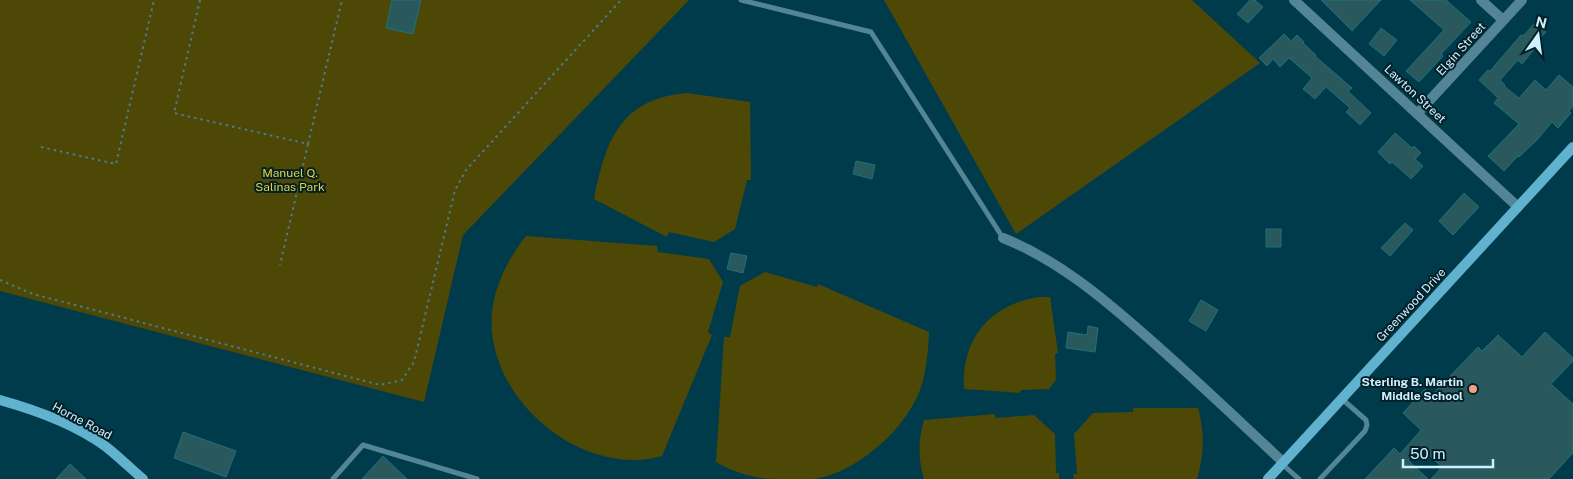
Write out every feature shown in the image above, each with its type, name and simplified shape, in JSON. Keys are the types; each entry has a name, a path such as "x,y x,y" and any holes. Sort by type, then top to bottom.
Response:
{"main road":[{"name":"Greenwood Drive","path":"1268,479 1573,147"},
{"name":"Horne Road","path":"0,400 40,413 77,430 105,446 143,479"}],"street":[{"name":"Lawton Street","path":"1294,0 1518,207"},
{"path":"1481,0 1503,20"},
{"name":"Elgin Street","path":"1417,114 1522,0"},
{"path":"1004,238 1029,248 1070,274 1106,301 1161,349 1282,463"}],"lane":[{"path":"741,0 871,32 1004,238"},
{"path":"1320,479 1365,431 1367,426 1366,420 1342,399"},
{"path":"333,479 363,445 477,479"},
{"path":"1282,463 1299,479"}],"path":[{"path":"41,147 116,164 154,0"},
{"path":"200,0 174,113 308,144"},
{"path":"280,265 342,0"},
{"path":"0,280 33,294 380,385 402,380 414,362 455,190 466,170 621,0"}],"green space":[{"name":"Manuel Q. Salinas Park","path":"0,0 689,0 463,235 424,402 0,291"},
{"path":"884,0 1192,0 1260,63 1016,234"},
{"path":"687,93 750,102 751,180 747,180 735,229 714,242 669,232 667,237 594,199 604,158 620,126 631,114 646,104 664,97"},
{"path":"526,236 657,246 658,252 709,259 723,282 708,332 712,335 662,456 631,460 599,455 570,443 543,424 520,401 504,373 494,343 492,312 496,292 504,272"},
{"path":"765,272 817,287 818,284 929,332 922,384 914,403 903,420 878,447 858,462 824,477 812,479 775,479 757,477 741,474 716,462 724,337 730,337 740,286"},
{"path":"1040,297 1050,297 1058,353 1055,354 1056,380 1049,389 1021,390 1020,393 964,389 964,371 968,355 982,327 993,316 1007,307"},
{"path":"1133,408 1198,408 1203,444 1197,479 1074,479 1073,474 1077,474 1074,434 1093,413 1133,412"},
{"path":"994,414 996,418 1034,415 1055,434 1056,473 1059,473 1059,479 924,479 919,450 924,420"}],"building":[{"path":"392,0 421,0 413,34 386,28"},
{"path":"1250,0 1255,0 1263,7 1248,23 1237,14"},
{"path":"1321,0 1381,0 1352,31"},
{"path":"1410,0 1446,0 1471,22 1441,54 1443,56 1419,82 1406,71 1444,30"},
{"path":"1536,22 1546,32 1534,45 1536,47 1522,64 1518,60 1500,80 1504,86 1519,98 1535,80 1546,90 1559,75 1573,87 1573,106 1569,111 1571,113 1558,128 1552,122 1537,140 1504,171 1488,156 1519,124 1494,103 1498,98 1479,80 1488,70 1490,71 1521,35 1523,36"},
{"path":"1381,28 1397,40 1384,56 1369,44"},
{"path":"1284,34 1291,41 1297,35 1315,56 1352,88 1348,91 1371,113 1360,125 1346,112 1350,108 1326,87 1315,99 1303,89 1312,78 1289,58 1280,67 1273,59 1267,66 1259,58"},
{"path":"1395,133 1412,148 1414,146 1421,153 1415,159 1423,166 1411,179 1392,162 1390,164 1378,152"},
{"path":"856,161 875,165 872,179 853,174"},
{"path":"1464,193 1479,207 1453,235 1439,221"},
{"path":"1405,223 1413,230 1390,256 1381,248"},
{"path":"1266,229 1281,229 1281,247 1266,247"},
{"path":"731,253 747,256 743,273 727,269"},
{"path":"1201,300 1218,310 1206,331 1189,321"},
{"path":"1088,326 1098,328 1095,352 1066,348 1068,332 1087,335"},
{"path":"1545,332 1573,358 1573,361 1551,384 1573,404 1573,453 1549,479 1431,479 1442,467 1420,447 1408,460 1428,479 1365,479 1394,448 1400,454 1421,430 1403,413 1425,389 1432,395 1478,347 1482,351 1498,335 1522,357"},
{"path":"183,432 236,451 226,477 174,458"},
{"path":"383,456 407,479 362,479"},
{"path":"70,464 86,479 56,479"}],"place":[{"name":"Sterling B. Martin Middle School","path":"1473,389"}]}
